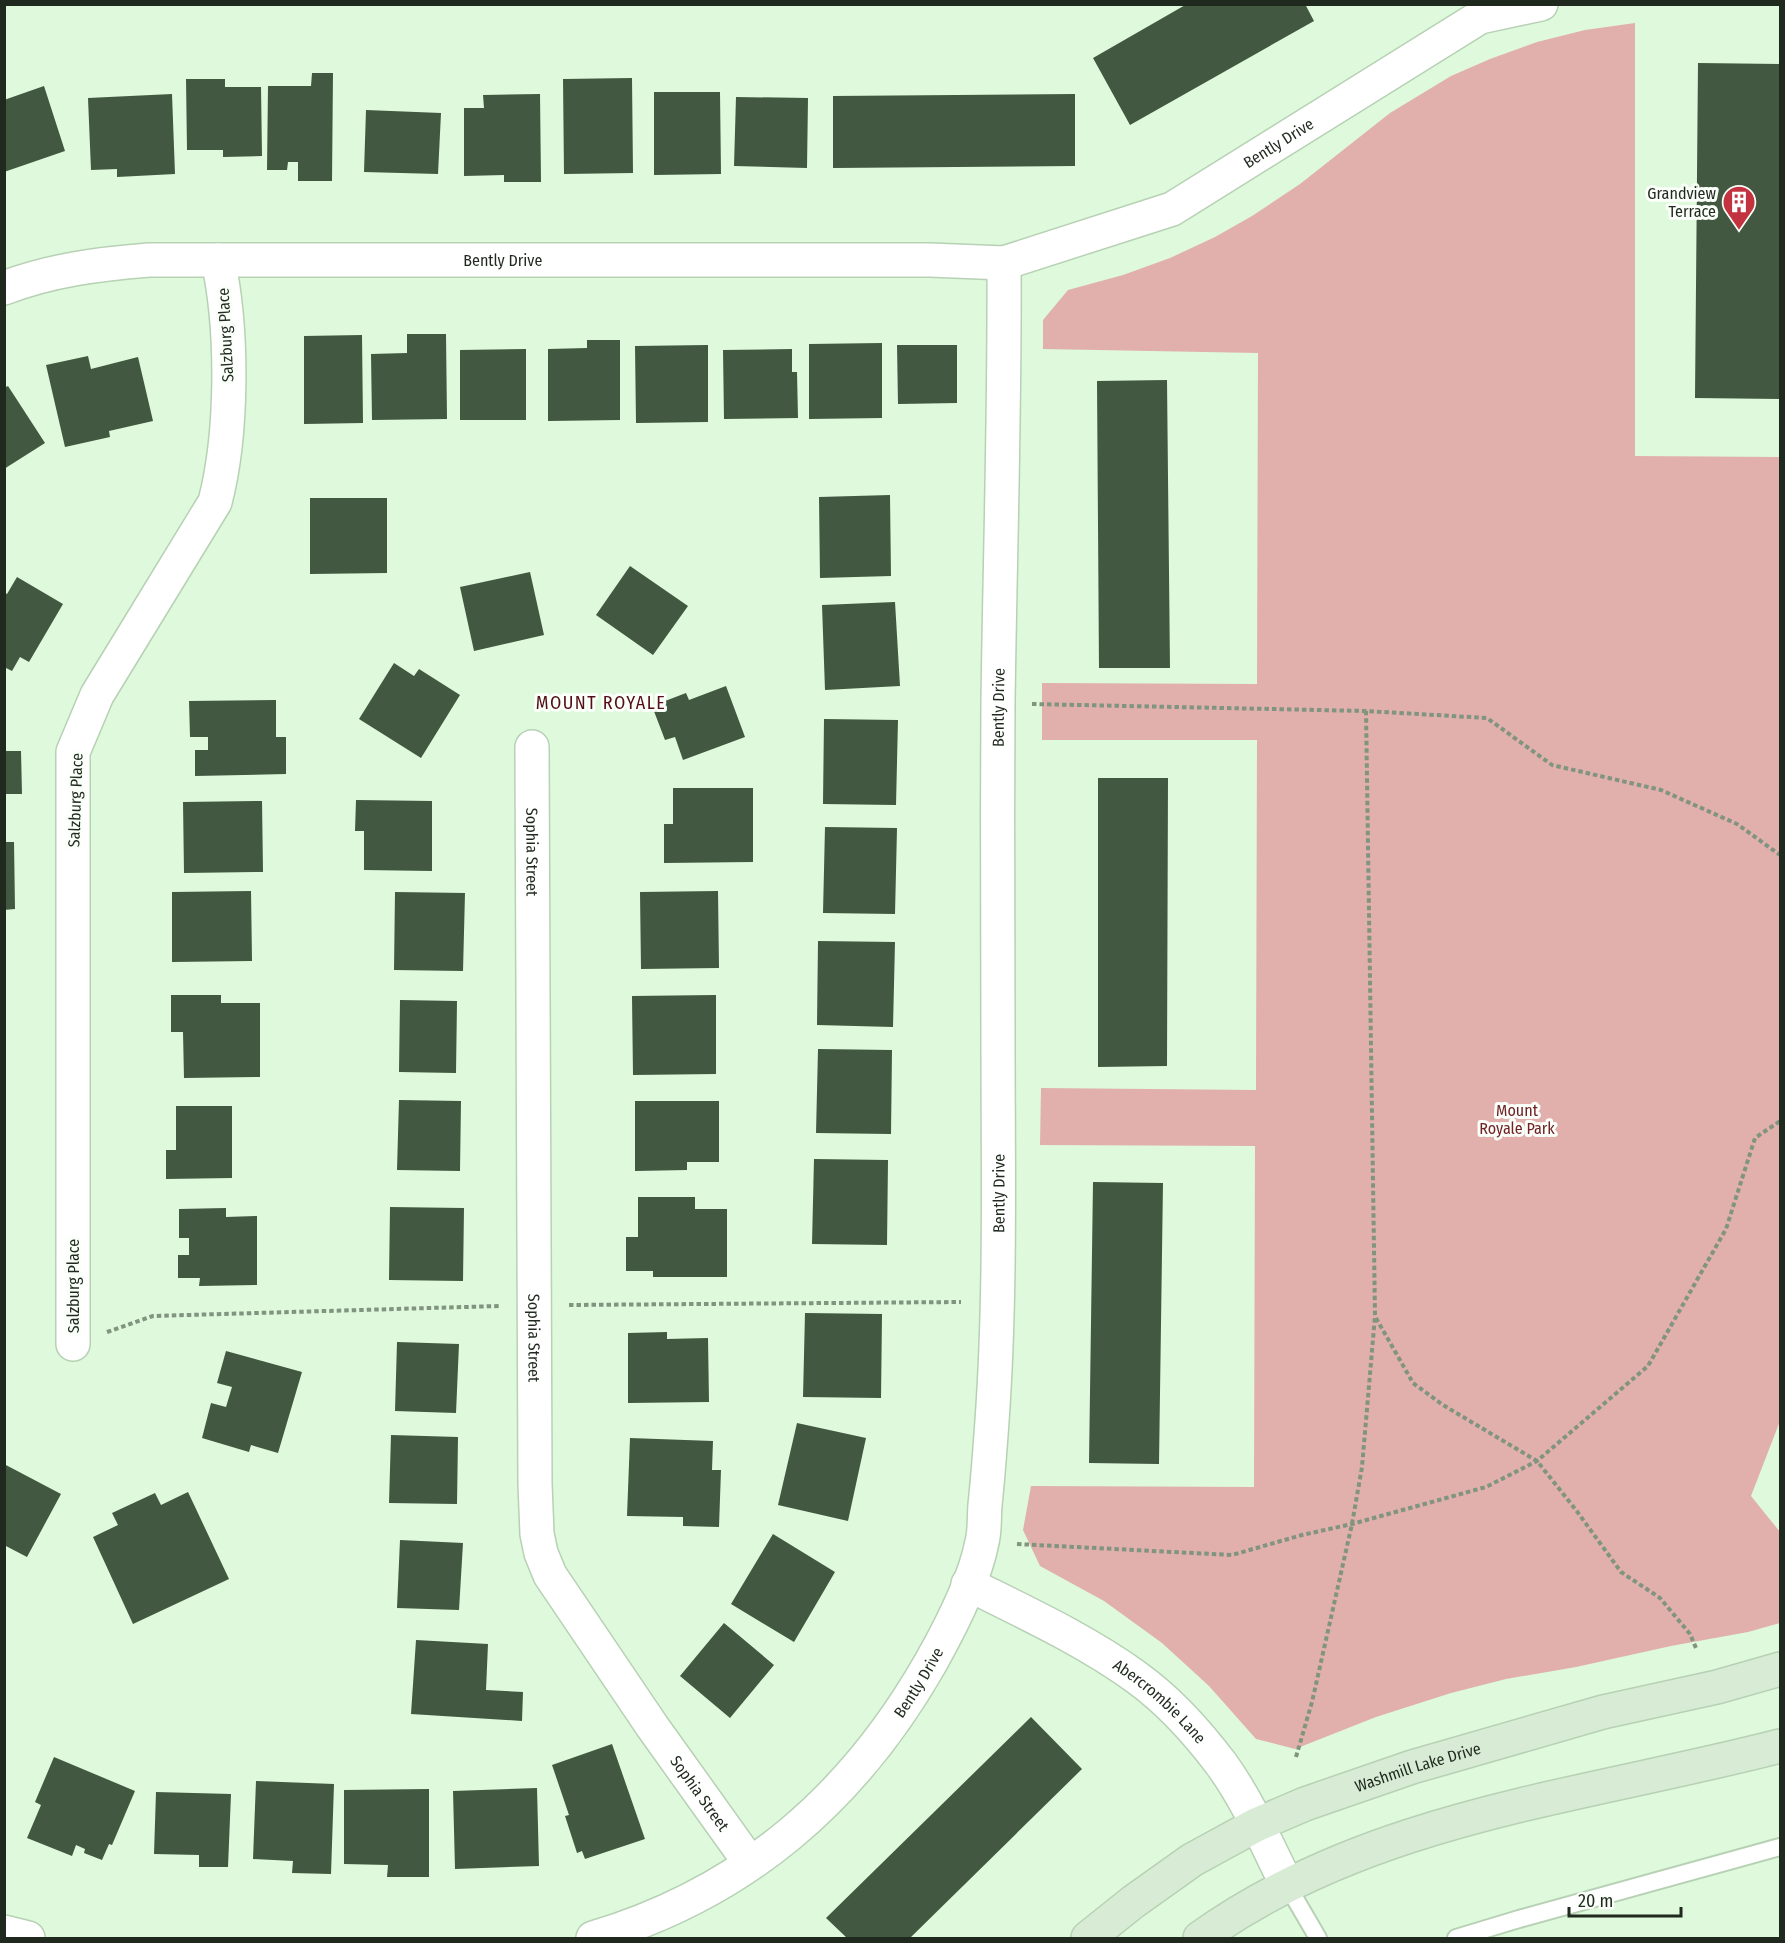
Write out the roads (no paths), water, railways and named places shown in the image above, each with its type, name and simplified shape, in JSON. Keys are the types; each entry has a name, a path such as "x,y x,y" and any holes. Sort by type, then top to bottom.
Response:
{"street":[{"name":"Bently Drive","path":"4,288 65,270 107,263 218,260 930,260 1004,263 1172,208 1480,16 1541,4"},
{"name":"Salzburg Place","path":"73,1344 73,752 97,694 215,502 223,474 228,392 226,323 218,260"},
{"name":"Bently Drive","path":"593,1938 656,1917 691,1900 785,1838 839,1790 870,1755 904,1707 932,1660 968,1584 982,1543 993,1414 998,1302 998,703 1004,263"},
{"name":"Sophia Street","path":"532,747 537,1534 541,1553 550,1575 581,1623 750,1863"},
{"name":"Abercrombie Lane","path":"968,1584 1060,1630 1136,1677 1179,1716 1222,1765 1287,1885"},
{"name":"Washmill Lake Drive","path":"1088,1938 1133,1902 1192,1860 1256,1825 1305,1804 1412,1767 1603,1712 1717,1687 1780,1670"},
{"path":"1200,1938 1287,1885 1352,1856 1424,1831 1566,1794 1780,1749"},
{"path":"4,1932 28,1938"}],"lane":[{"path":"1456,1938 1780,1847"},
{"path":"1287,1885 1318,1938"}],"place":[{"name":"Grandview Terrace","path":"1739,231"}],"district":[{"name":"MOUNT ROYALE","path":"601,703"}],"park label":[{"name":"Mount Royale Park","path":"1517,1119"}]}
